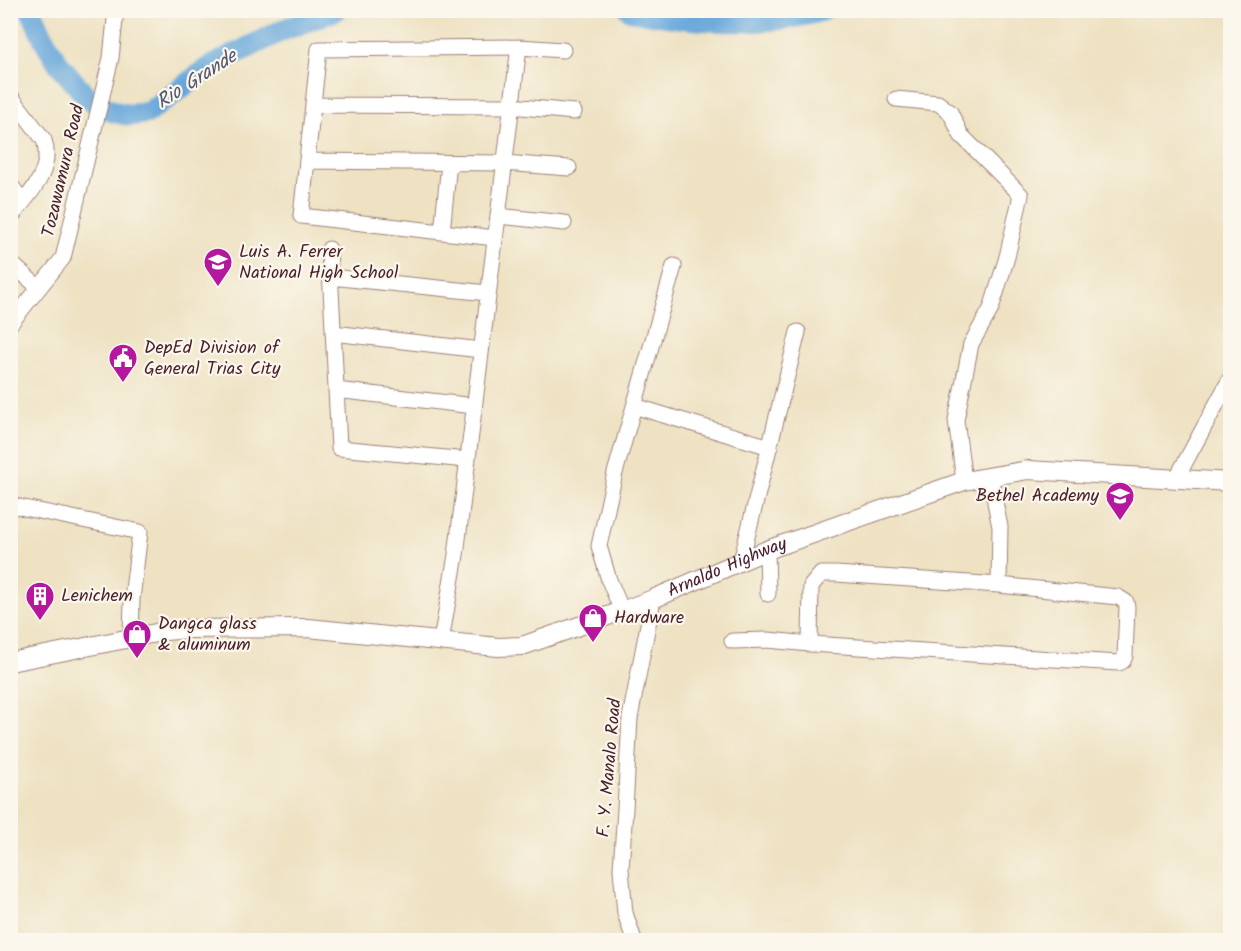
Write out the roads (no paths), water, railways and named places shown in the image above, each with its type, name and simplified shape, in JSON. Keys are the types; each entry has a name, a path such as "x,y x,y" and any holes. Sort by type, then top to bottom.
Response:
{"main road":[{"name":"Arnaldo Highway","path":"10,662 166,631 188,629 308,628 498,647 522,646 653,599 767,550 978,478 1028,470 1230,482"}],"street":[{"name":"Tozawamura Road","path":"10,324 63,258 111,58 116,10"},
{"path":"495,238 301,216 319,49 519,47 563,50"},
{"path":"441,641 456,555 519,47"},
{"path":"10,94 44,140 47,148 47,158 39,182 10,218"},
{"path":"896,99 938,103 950,112 961,135 1021,195 1007,257 991,309 970,344 956,420 995,526 994,584"},
{"path":"313,105 511,106 574,112"},
{"path":"307,160 504,164 569,168"},
{"path":"442,232 449,163"},
{"path":"10,184 23,202"},
{"path":"498,216 564,223"},
{"path":"329,249 339,448 467,460"},
{"path":"10,262 39,288"},
{"path":"622,611 609,580 599,546 615,473 674,266"},
{"path":"330,276 488,293"},
{"path":"741,561 798,332"},
{"path":"333,333 481,350"},
{"path":"1176,479 1230,379"},
{"path":"336,390 474,406"},
{"path":"634,406 770,447"},
{"path":"10,505 140,532 132,599 131,638"},
{"path":"767,550 768,594"},
{"path":"732,641 768,640 810,644 1119,663 1124,659 1127,607 1123,598 1118,597 994,584 836,573 821,574 811,586 810,644"},
{"name":"F. Y. Manalo Road","path":"634,940 625,913 621,868 630,718 653,599"}],"waterway":[{"name":"Rio Grande","path":"31,10 45,41 59,64 89,99 115,112 129,115 147,113 208,68 283,30 336,10"},
{"name":"Rio Grande","path":"630,10 677,18 727,21 777,19 823,10"}],"place":[{"name":"Luis A. Ferrer National High School","path":"218,288"},
{"name":"DepEd Division of General Trias City","path":"123,384"},
{"name":"Bethel Academy","path":"1120,522"},
{"name":"Lenichem","path":"40,622"},
{"name":"Hardware","path":"593,644"},
{"name":"Dangca glass & aluminum","path":"137,660"}]}
